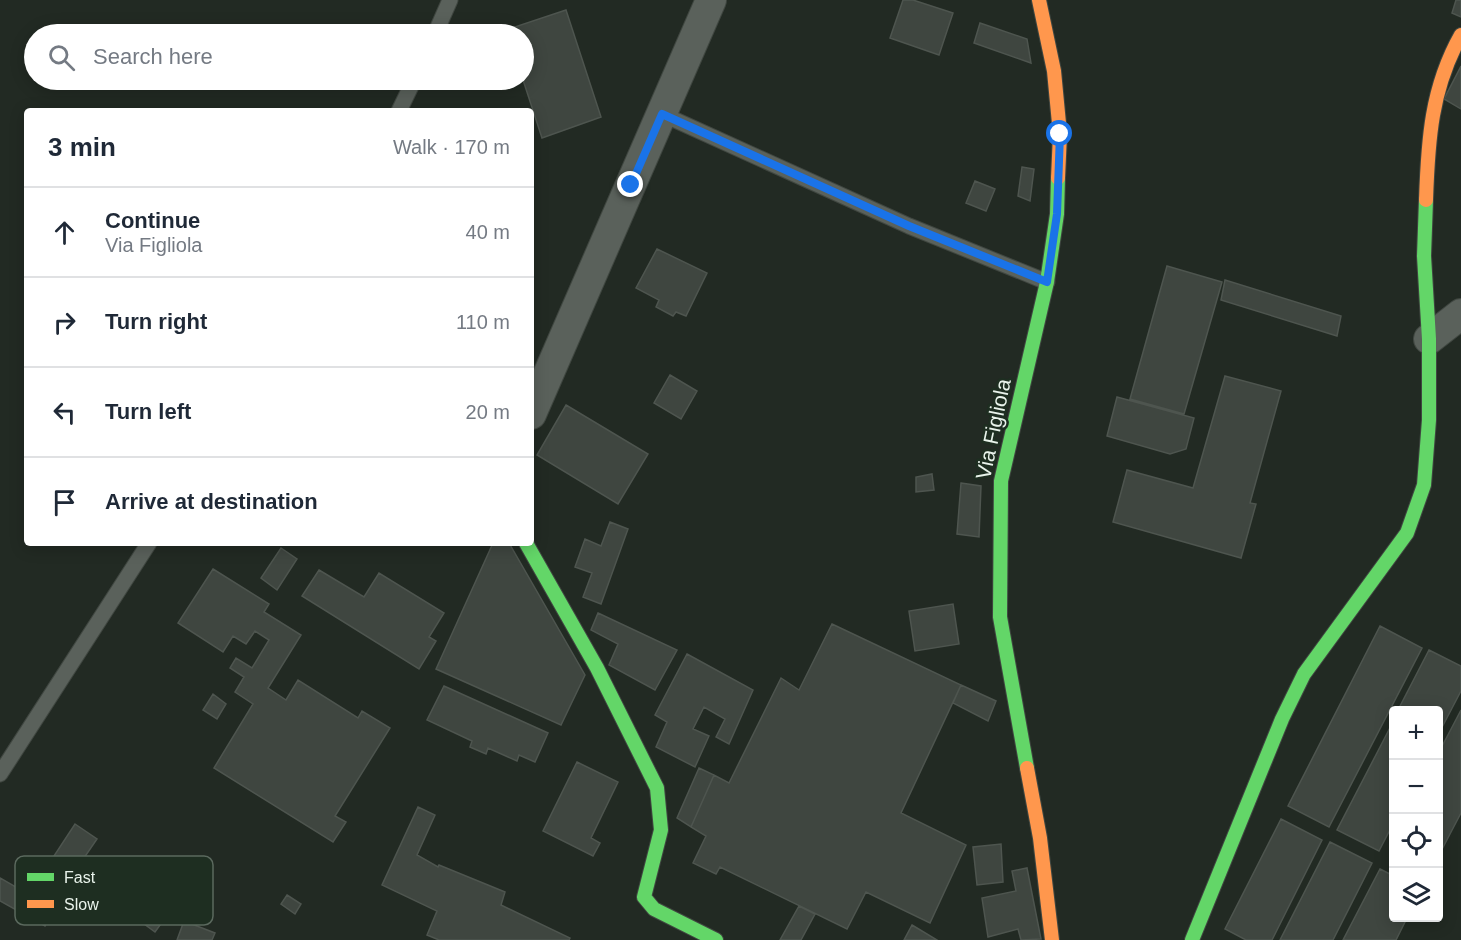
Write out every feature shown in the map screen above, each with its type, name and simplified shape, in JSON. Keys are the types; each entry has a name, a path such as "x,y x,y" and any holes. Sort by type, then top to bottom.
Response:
{"street":[{"path":"534,407 711,0"},
{"name":"Via Figliola","path":"1039,0 1054,71 1060,134 1057,214 1047,282 1001,481 1000,617 1040,838 1052,940"},
{"path":"1192,940 1282,719 1304,674 1407,533 1424,486 1429,420 1429,339 1424,256 1428,153 1436,94 1448,58 1461,35"},
{"path":"1429,339 1461,314"},
{"path":"528,546 597,668 657,788 661,830 644,897 654,909 716,940"}],"lane":[{"path":"439,24 450,0"},
{"path":"400,108 409,90"},
{"path":"662,114 909,226 1047,282"},
{"path":"0,774 147,546"}],"building":[{"path":"903,0 913,0 953,13 939,55 890,38"},
{"path":"1456,0 1461,0 1461,17 1452,13"},
{"path":"566,10 601,117 542,138 526,90 534,90 534,24 524,24"},
{"path":"980,23 1027,39 1031,63 974,43"},
{"path":"1461,66 1461,109 1444,99"},
{"path":"1022,167 1034,169 1030,201 1018,196"},
{"path":"975,181 995,189 986,211 966,203"},
{"path":"657,249 707,273 686,316 676,312 673,316 656,307 659,300 636,288"},
{"path":"1167,266 1222,282 1184,414 1130,399"},
{"path":"1225,280 1341,316 1337,336 1221,300"},
{"path":"670,375 697,391 681,419 654,403"},
{"path":"1225,376 1281,391 1250,503 1256,504 1241,558 1113,522 1127,470 1193,488"},
{"path":"1117,397 1194,418 1186,449 1170,454 1107,436"},
{"path":"566,405 648,454 618,504 537,455"},
{"path":"932,474 934,490 916,492 916,477"},
{"path":"961,483 981,486 979,537 957,534"},
{"path":"610,522 628,529 601,604 583,597 592,573 575,567 585,539 601,546"},
{"path":"492,546 511,546 585,675 561,725 436,669"},
{"path":"281,548 297,559 277,590 261,578"},
{"path":"213,569 269,604 264,612 301,635 268,688 286,700 298,680 358,718 362,711 390,728 335,816 346,822 333,842 214,768 253,704 235,692 244,677 230,668 236,658 252,668 269,640 255,631 246,644 233,636 223,652 178,623"},
{"path":"319,570 364,597 379,573 444,613 429,637 436,641 419,669 302,596"},
{"path":"953,604 959,644 915,651 909,611"},
{"path":"598,613 677,650 655,690 609,665 618,644 591,630"},
{"path":"832,624 961,685 901,813 966,845 930,923 866,892 847,929 720,867 716,874 693,863 706,836 691,827 714,775 729,783 781,678 799,690"},
{"path":"1380,626 1422,648 1392,706 1389,706 1389,712 1329,827 1288,806"},
{"path":"1429,650 1461,666 1461,691 1443,725 1443,706 1400,706"},
{"path":"687,654 753,690 729,744 716,737 725,719 704,707 693,729 709,736 695,767 656,747 667,722 655,715"},
{"path":"961,685 996,701 988,721 953,703"},
{"path":"444,686 548,733 535,762 519,755 517,761 488,748 486,754 470,747 472,741 427,720"},
{"path":"213,694 226,704 217,719 203,710"},
{"path":"1461,710 1461,813 1443,847 1443,760 1443,744"},
{"path":"1389,730 1389,832 1379,851 1337,830"},
{"path":"577,762 618,782 591,838 600,843 593,856 543,831"},
{"path":"699,768 714,775 691,827 677,818"},
{"path":"418,807 435,815 417,855 438,867 439,865 505,892 501,905 570,938 569,940 439,940 427,935 437,911 382,885"},
{"path":"1281,819 1322,840 1272,940 1246,940 1225,929"},
{"path":"75,824 97,839 85,856 54,856"},
{"path":"1330,842 1372,863 1333,940 1280,940"},
{"path":"1001,844 1003,882 977,885 973,847"},
{"path":"1027,868 1041,939 1021,940 1018,929 988,937 982,898 1016,891 1012,871"},
{"path":"1380,869 1389,874 1389,922 1405,922 1396,940 1343,940"},
{"path":"0,878 15,887 15,909 0,901"},
{"path":"287,895 301,904 295,914 281,904"},
{"path":"799,906 815,914 801,940 780,940"},
{"path":"146,925 160,925 155,932"},
{"path":"183,925 194,925 215,933 212,940 177,940"},
{"path":"912,925 937,940 904,940"}],"traffic: fast":[{"path":"1027,768 1000,617 1001,481 1047,282 1057,214 1058,178"},
{"path":"1192,940 1282,719 1304,674 1407,533 1424,485 1429,420 1429,339 1424,256 1426,200"},
{"path":"528,546 597,668 657,788 661,830 644,897 654,909 716,940"}],"traffic: slow":[{"path":"1039,0 1054,71 1060,134 1058,178"},
{"path":"1426,200 1430,136 1437,95 1443,75 1461,35"},
{"path":"1027,768 1040,838 1052,940"}],"route":[{"path":"631,185 662,114 909,226 1047,282 1057,214 1060,134"}]}
